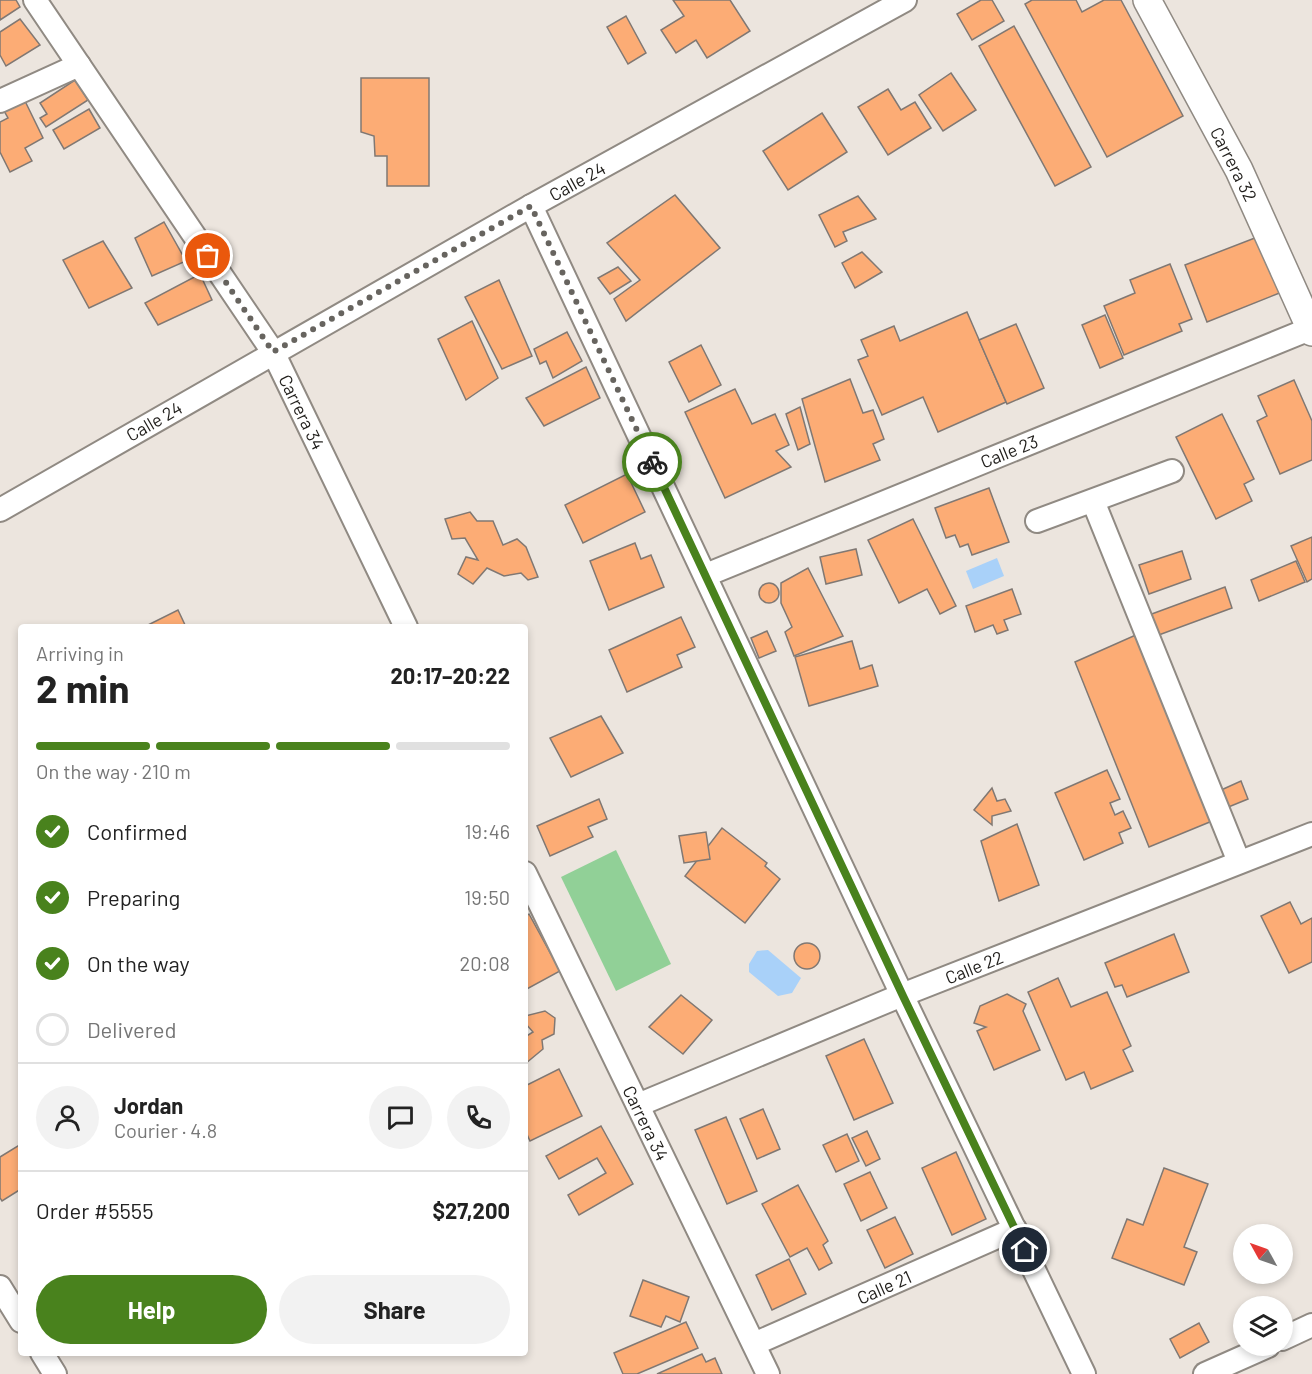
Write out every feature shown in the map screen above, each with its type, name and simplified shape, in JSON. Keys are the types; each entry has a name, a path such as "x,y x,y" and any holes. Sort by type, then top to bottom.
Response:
{"street":[{"name":"Carrera 34","path":"35,0 273,352 405,624"},
{"name":"Calle 24","path":"0,510 531,206 905,0"},
{"name":"Carrera 32","path":"1147,0 1239,170 1312,330"},
{"path":"0,101 79,64"},
{"path":"531,206 903,996 1084,1374"},
{"name":"Calle 23","path":"706,575 1312,330"},
{"path":"1037,521 1172,471"},
{"path":"1093,501 1239,862"},
{"name":"Calle 22","path":"638,1105 903,996 1312,834"},
{"name":"Carrera 34","path":"528,879 768,1374"},
{"name":"Calle 21","path":"754,1344 1015,1229"},
{"path":"0,1287 18,1316"},
{"path":"1293,1334 1312,1325"},
{"path":"44,1356 55,1374"},
{"path":"1206,1374 1246,1356"}],"green space":[{"path":"616,850 671,964 616,991 561,877"}],"water":[{"path":"997,558 1004,576 973,589 966,571"},
{"path":"768,950 801,978 792,993 778,996 749,972 749,964 757,951"}],"building":[{"path":"0,0 16,0 20,7 0,20"},
{"path":"673,0 730,0 750,31 707,58 696,40 676,53 661,30 684,16"},
{"path":"981,0 992,0 1004,21 972,40 957,14"},
{"path":"1032,0 1076,0 1082,12 1104,0 1121,0 1183,116 1107,157 1025,4"},
{"path":"626,16 646,53 628,64 607,27"},
{"path":"20,19 40,45 6,66 0,55 0,32"},
{"path":"1014,26 1091,167 1055,186 979,46"},
{"path":"951,73 976,110 943,131 919,95"},
{"path":"361,78 429,78 429,186 387,186 387,156 375,156 374,136 361,132"},
{"path":"75,80 88,100 46,127 40,118 47,114 40,103"},
{"path":"888,89 901,110 915,102 931,128 888,155 858,107"},
{"path":"24,99 43,138 25,148 32,161 10,172 0,152 0,122 8,118 3,109"},
{"path":"89,109 100,128 64,149 53,130"},
{"path":"822,113 847,152 788,190 763,151"},
{"path":"675,195 720,248 626,321 614,299 640,280 607,243"},
{"path":"858,196 876,219 843,232 847,241 835,247 819,215"},
{"path":"164,222 186,261 152,276 135,238"},
{"path":"1260,236 1282,292 1207,322 1185,265"},
{"path":"103,241 132,288 89,308 63,260"},
{"path":"862,252 882,272 855,288 842,263"},
{"path":"1170,264 1192,319 1179,324 1182,331 1124,355 1104,306 1135,293 1130,280"},
{"path":"618,267 631,281 610,294 598,278"},
{"path":"200,274 212,300 158,325 145,303"},
{"path":"499,280 532,356 502,369 465,297"},
{"path":"967,312 1006,402 938,432 923,397 882,415 858,360 868,356 861,340 894,326 900,341"},
{"path":"1105,315 1123,358 1100,368 1082,325"},
{"path":"472,321 498,378 466,400 438,339"},
{"path":"1016,324 1044,388 1007,404 979,340"},
{"path":"567,332 582,361 553,378 546,361 540,364 534,349"},
{"path":"701,345 721,385 689,402 669,362"},
{"path":"586,367 600,398 544,426 526,398"},
{"path":"850,379 863,413 873,410 884,439 873,444 880,460 825,482 802,399"},
{"path":"1294,380 1312,421 1312,460 1280,474 1257,421 1267,416 1258,396"},
{"path":"735,389 752,424 775,414 789,445 776,451 791,467 725,498 685,412"},
{"path":"800,407 810,444 798,450 786,414"},
{"path":"1222,414 1254,479 1244,484 1252,501 1216,519 1176,437"},
{"path":"627,474 645,512 583,543 565,505"},
{"path":"989,488 1009,542 972,555 968,544 960,547 955,535 946,538 935,508"},
{"path":"470,512 477,521 493,521 503,545 517,539 526,547 538,577 528,580 521,573 504,576 487,568 473,584 458,574 466,557 478,560 465,538 452,539 445,519"},
{"path":"913,519 956,606 940,614 927,589 899,603 868,540"},
{"path":"1312,537 1312,579 1307,582 1291,546"},
{"path":"635,543 641,559 651,555 664,587 609,610 590,561"},
{"path":"856,549 862,575 826,584 820,557"},
{"path":"1182,551 1191,579 1149,594 1139,565"},
{"path":"1296,561 1305,582 1259,601 1251,580"},
{"path":"808,568 843,636 794,656 785,632 792,627 781,603 781,583"},
{"path":"769,583 776,586 779,593 776,600 769,603 762,600 759,593 762,586"},
{"path":"1225,587 1232,608 1156,636 1149,615"},
{"path":"1012,589 1021,614 1004,620 1008,630 997,634 993,625 975,632 966,606"},
{"path":"178,610 185,624 150,624"},
{"path":"681,617 695,647 677,655 682,667 627,692 609,650"},
{"path":"767,631 776,651 759,658 751,638"},
{"path":"1138,634 1217,819 1149,847 1075,662"},
{"path":"852,641 860,669 872,665 878,686 809,706 795,657"},
{"path":"601,716 623,753 571,777 550,738"},
{"path":"1107,770 1120,799 1110,803 1115,815 1123,811 1131,828 1119,833 1123,843 1084,860 1055,793"},
{"path":"1241,781 1248,799 1226,808 1219,791"},
{"path":"992,788 997,801 1005,799 1011,811 992,816 992,825 974,810"},
{"path":"599,799 607,819 588,827 593,837 550,856 537,826"},
{"path":"1017,824 1039,885 999,901 981,841"},
{"path":"722,828 767,863 765,866 780,879 745,923 685,876"},
{"path":"706,832 710,859 684,863 679,836"},
{"path":"1290,902 1301,924 1312,918 1312,962 1289,973 1261,916"},
{"path":"528,915 560,971 528,988"},
{"path":"1174,934 1189,972 1127,997 1122,985 1115,987 1105,963"},
{"path":"807,943 816,947 820,956 816,965 807,969 798,965 794,956 798,947"},
{"path":"1058,978 1071,1007 1107,992 1131,1046 1123,1050 1133,1071 1091,1089 1084,1072 1066,1080 1028,992"},
{"path":"1007,994 1026,1004 1023,1011 1040,1050 994,1070 977,1031 986,1027 974,1023 980,1006"},
{"path":"681,995 712,1020 683,1054 649,1027"},
{"path":"545,1011 555,1018 554,1034 542,1040 543,1049 528,1062 528,1035 533,1032 528,1026 528,1015"},
{"path":"864,1039 893,1103 854,1120 826,1056"},
{"path":"559,1069 582,1116 530,1141 528,1137 528,1084"},
{"path":"763,1109 780,1149 757,1159 740,1119"},
{"path":"726,1117 757,1191 727,1204 695,1130"},
{"path":"601,1126 633,1184 579,1215 568,1195 606,1173 597,1158 559,1179 546,1156"},
{"path":"867,1131 880,1159 866,1166 852,1138"},
{"path":"847,1134 859,1161 836,1172 823,1145"},
{"path":"18,1146 18,1191 2,1201 0,1198 0,1157"},
{"path":"956,1152 986,1219 952,1235 922,1168"},
{"path":"1164,1168 1208,1184 1184,1247 1197,1252 1184,1285 1112,1258 1127,1219 1143,1225"},
{"path":"870,1172 887,1208 861,1221 844,1184"},
{"path":"798,1185 828,1241 823,1245 832,1263 819,1270 807,1248 790,1257 762,1204"},
{"path":"895,1217 913,1254 885,1268 867,1230"},
{"path":"789,1259 806,1294 772,1310 756,1275"},
{"path":"643,1280 689,1297 680,1322 666,1316 661,1327 630,1316"},
{"path":"686,1322 698,1348 637,1374 623,1374 614,1353"},
{"path":"1199,1323 1209,1342 1180,1358 1170,1339"},
{"path":"702,1354 706,1362 715,1358 722,1374 657,1374"}],"way so far":[{"path":"208,256 273,352 531,206 652,462"}],"route":[{"path":"652,462 1025,1250"}]}
